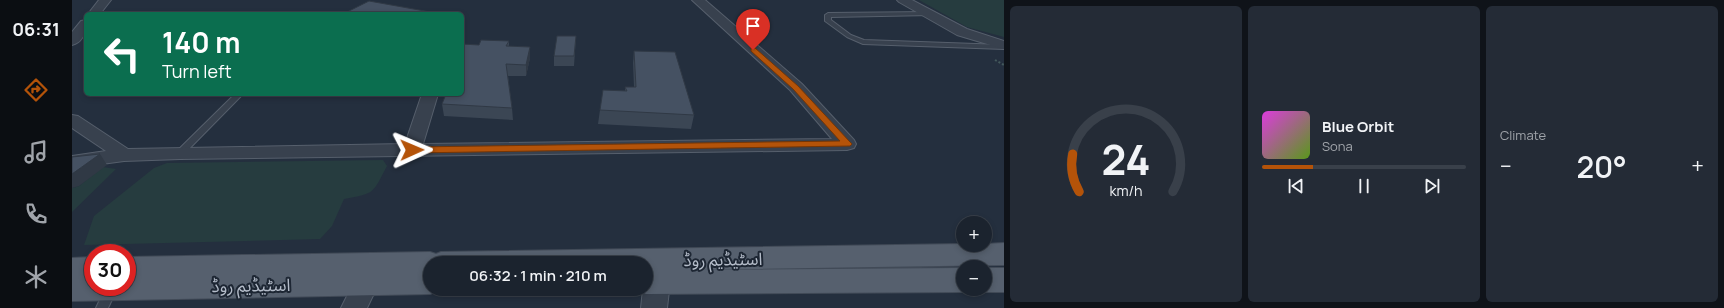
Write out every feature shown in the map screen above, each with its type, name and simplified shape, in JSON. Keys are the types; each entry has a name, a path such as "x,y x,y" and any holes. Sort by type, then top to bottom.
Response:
{"main road":[{"name":"اسٹیڈیم روڈ","path":"653,260 1004,254"},
{"name":"اسٹیڈیم روڈ","path":"136,281 423,263"},
{"name":"اسٹیڈیم روڈ","path":"72,269 84,274"},
{"name":"اسٹیڈیم روڈ","path":"653,291 956,280"},
{"path":"992,280 1004,280"},
{"name":"اسٹیڈیم روڈ","path":"136,283 423,282"},
{"name":"اسٹیڈیم روڈ","path":"72,289 84,287"}],"street":[{"path":"96,12 105,0"},
{"path":"72,162 124,155 180,153 847,144 796,88 698,0"},
{"path":"902,0 962,32 1004,46"},
{"path":"72,42 84,27"},
{"path":"412,150 429,96"},
{"path":"72,120 124,155"},
{"path":"354,308 366,283"}],"lane":[{"path":"929,14 828,15 828,20 849,36 863,42 1004,46"},
{"path":"180,153 237,96"}],"green space":[{"path":"919,0 1004,0 1004,37 967,27"},
{"path":"383,160 387,166 372,191 344,199 332,226 320,239 84,244 94,216 154,168 167,163"},
{"path":"103,167 116,169 72,212 72,188 79,186"}],"building":[{"path":"369,1 430,12 347,12"},
{"path":"557,36 576,36 574,56 554,56"},
{"path":"481,40 509,41 506,46 530,47 526,65 506,64 512,108 442,104 445,96 464,96 464,44 479,45"},
{"path":"634,51 675,52 694,115 600,110 603,90 627,91 625,87 636,87"},
{"path":"100,154 72,174 72,157"}],"route":[{"path":"412,150 847,144 796,88 753,50"}]}
